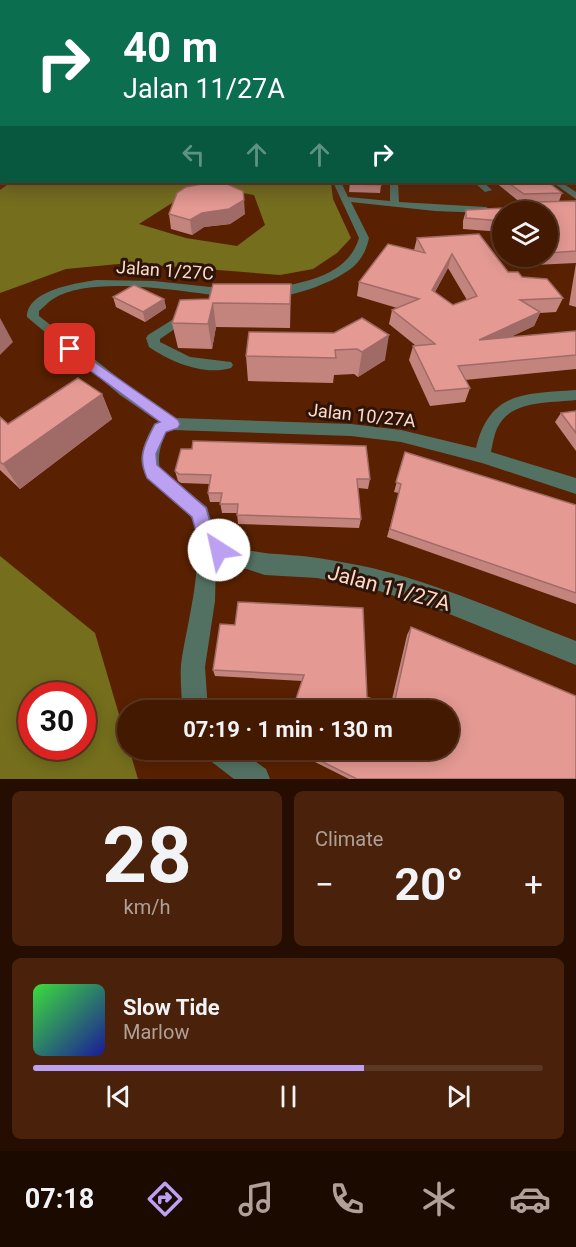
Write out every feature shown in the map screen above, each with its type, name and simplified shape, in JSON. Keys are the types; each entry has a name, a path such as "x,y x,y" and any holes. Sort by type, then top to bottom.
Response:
{"street":[{"path":"259,294 286,291 325,279 337,273 356,257 364,238 337,183"},
{"path":"394,183 394,204"},
{"path":"479,183 488,190"},
{"path":"557,183 576,196"},
{"path":"345,199 453,210 492,209"},
{"name":"Jalan 1/27C","path":"172,424 53,335 33,317 33,310 49,296 64,290 104,284 148,284 240,294"},
{"path":"219,293 153,338 152,341 173,357 186,363 226,365"},
{"path":"482,456 492,421 501,411 514,404 576,395"},
{"path":"172,424 160,428 148,454 149,465 153,473 200,513 207,544 204,601 193,667 194,700"},
{"name":"Jalan 10/27A","path":"172,424 378,432 434,443 482,456 576,486"},
{"name":"Jalan 11/27A","path":"207,544 231,556 265,565 317,568 373,579 442,600 576,653"},
{"path":"230,760 256,779"}],"shaded area":[{"path":"10,183 331,183 333,199 351,238 337,253 313,269 280,275 129,263 66,269 0,293 0,190","holes":["225,190 254,195 265,225 237,246 186,238 139,224 183,196"]},
{"path":"0,556 95,633 117,708 117,760 132,760 138,779 0,779"}],"building":[{"path":"207,183 227,184 243,191 244,200 229,209 202,213 190,220 169,214 177,193 186,187"},
{"path":"380,183 381,185 350,184"},
{"path":"508,183 549,183 562,193 524,194"},
{"path":"558,201 576,201 576,251 558,252"},
{"path":"492,209 492,220 466,218 466,210"},
{"path":"479,234 492,251 492,267 504,267 508,272 518,272 522,277 547,279 563,298 520,300 540,312 479,340 576,331 576,355 458,366 470,388 435,391 413,346 435,344 392,310 419,299 359,282 388,244 425,253 417,238","holes":["452,254 477,296 453,305 432,290"]},
{"path":"213,284 291,284 290,304 213,303 208,324 172,323 180,300 209,299"},
{"path":"134,285 164,299 143,312 113,297"},
{"path":"362,318 389,335 362,352 357,349 335,350 336,358 246,356 249,332 334,333"},
{"path":"78,378 102,394 3,464 0,462 0,417 8,424"},
{"path":"576,411 576,433 561,413"},
{"path":"193,441 366,446 370,479 357,479 361,519 237,515 238,504 220,504 222,493 208,493 211,475 179,474 175,471 181,449 192,449"},
{"path":"405,452 576,505 576,593 390,529 401,484 396,482"},
{"path":"238,602 363,608 367,697 374,700 296,700 304,675 213,670 220,624 235,625"},
{"path":"411,627 576,696 576,779 357,779 319,760 459,760 459,700 395,700"}],"route":[{"path":"70,349 172,424 160,428 148,454 149,465 153,473 200,513 207,544 219,550"}]}
